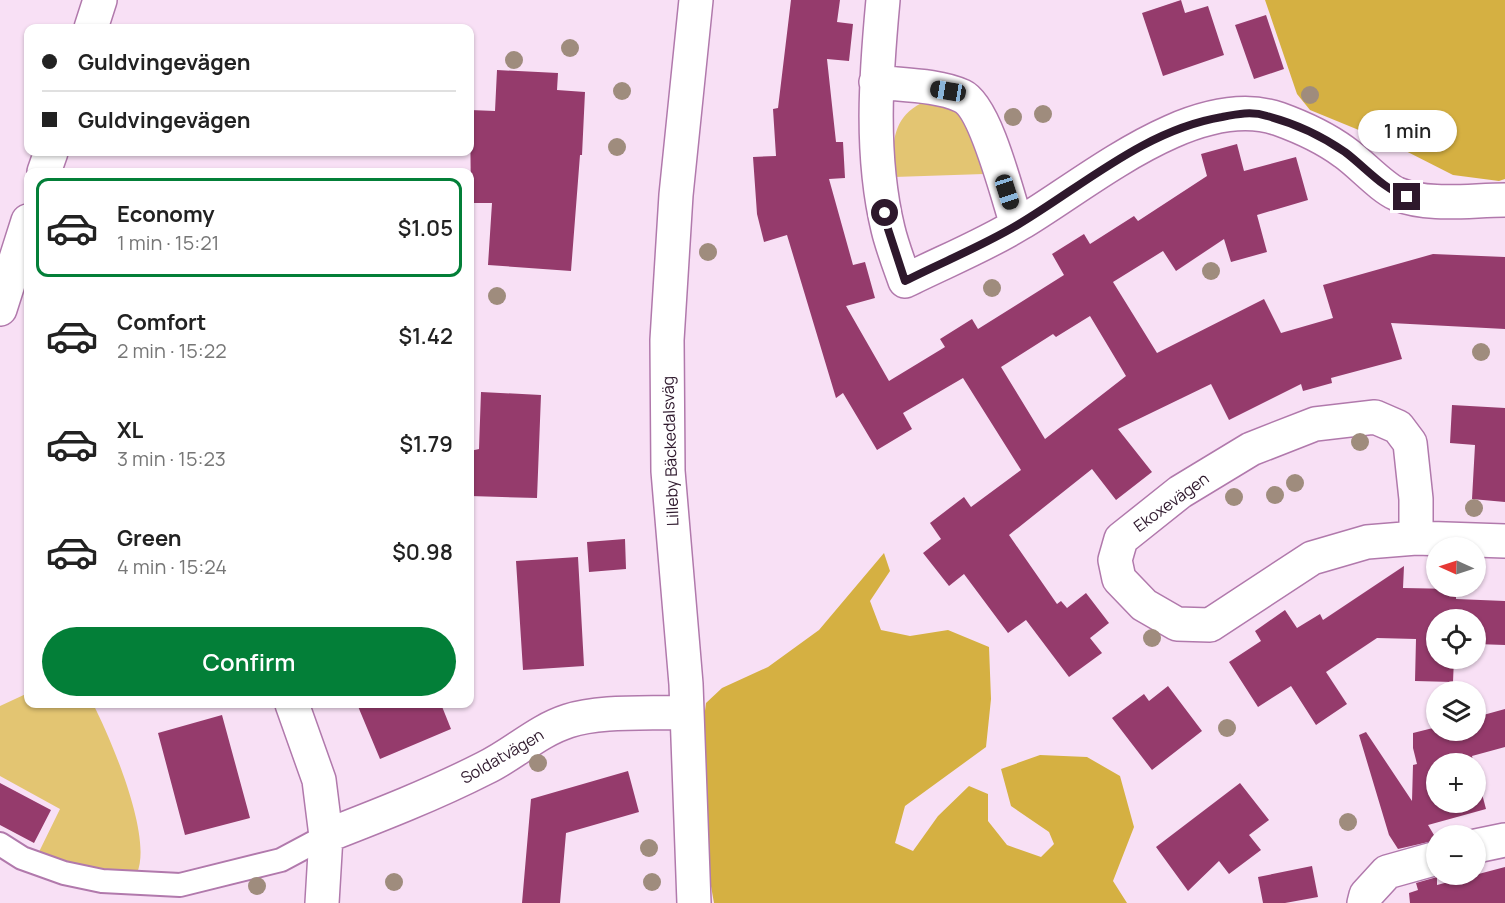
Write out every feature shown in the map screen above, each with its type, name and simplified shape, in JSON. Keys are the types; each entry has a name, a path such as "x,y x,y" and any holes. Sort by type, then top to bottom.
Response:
{"street":[{"path":"92,24 100,0"},
{"name":"Lilleby Bäckedalsväg","path":"694,903 686,684 668,471 667,340 676,195 696,0"},
{"path":"883,0 876,82 879,177 888,229 905,281 1017,225 1127,153 1190,125 1208,119 1243,113 1263,115 1312,133 1344,151 1395,193 1420,201 1505,200"},
{"path":"876,82 948,91 972,102 984,124 1017,225"},
{"path":"0,309 24,234"},
{"name":"Ekoxevägen","path":"1416,538 1416,499 1410,443 1398,428 1375,417 1315,424 1251,449 1180,492 1121,539 1115,560 1119,579 1144,605 1177,624 1198,626 1210,625 1311,558 1367,542 1416,538 1505,541"},
{"path":"293,708 319,780 326,836 322,903"},
{"name":"Soldatvägen","path":"326,836 436,792 488,767 544,730 570,720 598,716 686,712"},
{"path":"1486,844 1505,840"},
{"path":"1364,903 1366,895 1387,872 1426,861"}],"lane":[{"path":"0,844 22,858 64,873 102,881 180,885 281,860 326,836"}],"shaded area":[{"path":"1265,0 1505,0 1505,179 1499,181 1453,175 1388,142 1310,110 1297,94"},
{"path":"926,101 943,101 970,120 984,174 894,177 893,153 896,132 906,115 914,107"},
{"path":"884,553 890,571 870,601 881,630 910,636 948,630 989,647 991,699 986,747 905,806 895,843 913,851 938,816 969,786 988,794 988,821 1007,845 1041,857 1054,844 1049,832 1011,806 1001,769 1040,755 1087,757 1120,776 1134,827 1113,881 1127,903 714,903 709,875 700,750 706,703 722,688 768,667 819,630"},
{"path":"24,695 24,708 95,708 119,763 135,813 140,857 137,873 117,874 37,856 60,809 0,776 0,706"}],"building":[{"path":"791,0 840,0 837,22 853,24 849,61 827,59 836,142 843,142 845,178 829,179 853,265 865,262 875,298 846,306 889,381 945,347 940,339 972,319 978,329 1064,275 1052,254 1084,234 1090,244 1134,216 1138,221 1207,176 1201,154 1237,144 1244,171 1296,157 1308,200 1257,215 1267,252 1231,262 1224,239 1176,271 1163,251 1113,282 1157,353 1264,299 1281,333 1333,318 1323,285 1433,254 1505,257 1505,329 1391,323 1402,359 1331,378 1332,383 1303,391 1301,384 1229,420 1211,384 1118,429 1152,472 1116,500 1092,469 1009,535 1057,604 1061,601 1067,608 1086,593 1109,623 1090,638 1102,653 1069,677 1026,620 1008,633 964,574 949,586 923,553 941,539 930,523 964,497 971,507 1021,470 963,378 903,413 912,429 877,450 843,393 836,398 787,235 764,242 757,214 753,157 776,156 773,109 778,108","holes":["1090,316 1126,376 1045,439 1001,367 1053,334 1056,337"]},
{"path":"1181,0 1185,13 1208,6 1224,55 1163,76 1142,13"},
{"path":"1266,15 1284,69 1254,79 1235,25"},
{"path":"497,70 558,73 557,90 585,92 582,155 580,155 571,271 488,265 492,203 474,203 474,168 471,168 470,156 474,156 474,110 495,111"},
{"path":"481,392 541,395 537,498 474,496 474,450 479,449"},
{"path":"1452,405 1505,408 1505,502 1472,499 1475,445 1450,443"},
{"path":"625,539 626,569 589,572 587,542"},
{"path":"578,557 584,666 523,670 516,561"},
{"path":"1404,566 1403,588 1426,588 1426,597 1505,601 1505,645 1486,644 1486,609 1426,609 1426,669 1454,669 1453,681 1415,681 1416,639 1377,638 1326,672 1347,704 1316,725 1291,686 1258,707 1229,662 1261,641 1255,631 1285,610 1297,628 1320,614 1323,620"},
{"path":"1168,686 1202,731 1152,770 1112,718 1144,694 1149,701"},
{"path":"359,708 443,708 451,729 380,759"},
{"path":"1505,709 1505,747 1483,753 1426,753 1426,813 1472,813 1426,825 1426,843 1398,849 1389,835 1359,735 1366,732 1412,801 1413,765 1417,764 1413,748 1413,733 1426,730 1426,741 1486,741 1486,714"},
{"path":"222,715 250,818 185,835 158,733"},
{"path":"628,771 639,812 566,833 560,903 522,903 531,799"},
{"path":"0,783 51,810 34,843 0,825"},
{"path":"1240,783 1269,820 1249,835 1261,850 1229,874 1219,861 1188,891 1156,847"},
{"path":"1312,866 1318,897 1285,903 1263,903 1258,877"},
{"path":"1505,867 1505,903 1410,903 1409,893 1418,890 1416,883 1426,880 1426,885 1486,885 1486,872"}],"route":[{"path":"885,213 905,281 1017,225 1127,153 1208,119 1243,113 1263,115 1312,133 1344,151 1395,193 1407,197"}]}
